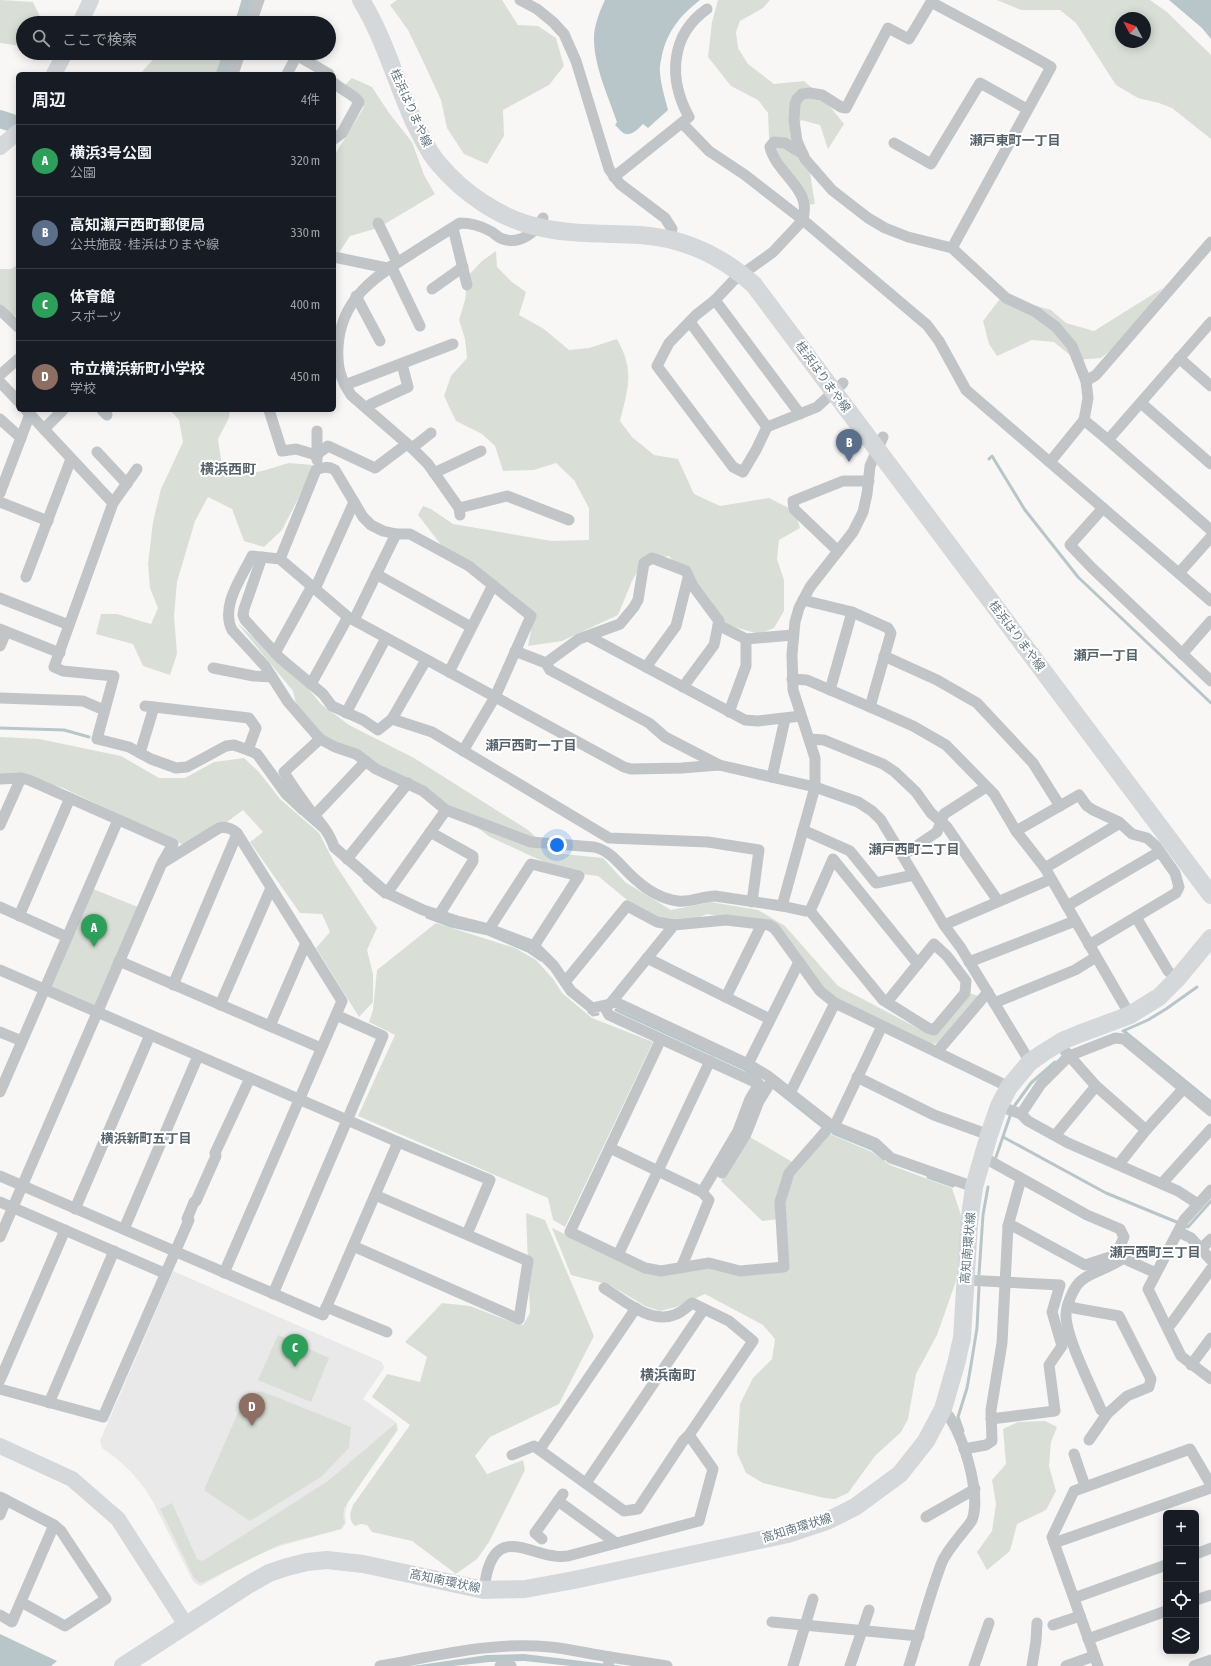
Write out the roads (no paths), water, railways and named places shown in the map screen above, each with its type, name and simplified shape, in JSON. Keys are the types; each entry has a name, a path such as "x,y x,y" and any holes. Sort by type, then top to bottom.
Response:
{"main road":[{"name":"桂浜はりまや線","path":"360,0 371,16 411,115 424,142 437,163 458,185 481,202 520,222 643,225 672,229 698,236 725,249 746,270"},
{"name":"桂浜はりまや線","path":"373,0 393,36 416,100 431,134 443,154 464,176 486,194 541,222 581,233 642,235 673,240 719,258 761,277 784,305 838,388 1211,876"},
{"name":"桂浜はりまや線","path":"880,443 1211,895"},
{"name":"高知南環状線","path":"124,1666 248,1585 269,1573 287,1567 327,1560 363,1564 484,1590 525,1589 574,1580 788,1534 827,1521 855,1507 900,1474 926,1441 943,1410 962,1338 969,1224 974,1187 988,1135 999,1106 1009,1087 1030,1062 1043,1053 1065,1049 1159,998 1211,938"}],"street":[{"path":"83,16 91,0"},
{"path":"253,16 259,0"},
{"path":"520,0 537,9 553,22 564,34 576,61 609,169 614,177 620,184 664,218 672,229"},
{"path":"952,248 1051,67 1023,50 989,34 931,2 908,39 888,28 846,108 841,107 822,95 810,93 802,94 797,99 794,120 797,141 803,154 813,169 832,190 868,218 885,228 908,237 952,248 1006,298 1036,312 1056,327 1072,346 1086,381 1088,398 1084,420 1050,462"},
{"path":"614,177 689,117 681,103 674,70 679,44 686,29 707,8"},
{"path":"55,72 61,60"},
{"path":"234,72 238,60"},
{"path":"287,72 292,60"},
{"path":"305,60 326,72"},
{"path":"894,143 931,164 980,83 1027,109"},
{"path":"336,85 342,90 357,98 359,102 342,133 336,137"},
{"path":"682,123 709,152 745,175 803,220 927,325 939,341 966,390 1211,600"},
{"path":"0,147 16,134"},
{"path":"803,154 785,143 774,142 770,147 773,156 798,190 804,203 803,220 773,252 746,270 715,300 696,315 669,343 658,366 733,467 743,472 756,450 767,426 817,407 838,388"},
{"path":"541,222 526,237 510,241 502,239 489,230 468,223 460,223 392,266 367,284 356,296 350,306 341,326 338,340 337,359 342,388 428,464 459,511 507,496 569,520"},
{"path":"378,223 392,266 420,326"},
{"path":"453,228 467,285"},
{"path":"1086,381 1096,375 1211,242"},
{"path":"336,257 392,266"},
{"path":"432,289 463,268"},
{"path":"356,296 380,341"},
{"path":"715,300 800,414"},
{"path":"0,310 16,324"},
{"path":"690,322 767,426"},
{"path":"1108,440 1211,322"},
{"path":"342,388 453,344"},
{"path":"1179,358 1211,386"},
{"path":"0,375 16,361"},
{"path":"371,404 408,387 402,364"},
{"path":"0,382 16,399"},
{"path":"1141,403 1211,464"},
{"path":"28,412 113,503"},
{"path":"0,493 21,438 28,412"},
{"path":"44,429 61,412"},
{"path":"270,412 282,451 296,450 316,455"},
{"path":"0,419 21,438"},
{"path":"1084,420 1211,530"},
{"path":"317,431 316,455 319,469"},
{"path":"316,455 328,446 375,468 431,433"},
{"path":"782,906 815,787 815,758 793,690 793,635 799,608 810,587 853,532 863,512 870,466 880,443"},
{"path":"434,473 481,451"},
{"path":"97,452 127,484"},
{"path":"26,577 71,459"},
{"path":"280,559 316,470 329,467 335,470 363,517 371,524 384,531 396,534 410,534 469,566 530,616 495,697 463,751"},
{"path":"137,469 113,503 54,667 62,671 114,676 97,739 129,747 151,759 176,768 187,767 226,746 234,745 257,754 286,794 302,810 314,816"},
{"path":"838,551 794,509 794,500 843,481 868,481"},
{"path":"0,502 48,521"},
{"path":"275,652 314,588 354,502"},
{"path":"1103,508 1070,545 1092,568 1211,681"},
{"path":"311,684 376,574 396,534"},
{"path":"1179,573 1211,537"},
{"path":"719,765 682,768 631,769 624,767 351,618 280,559 252,556 230,602 228,613 229,624 232,630 265,666 288,702 320,739 335,747 356,754 376,768 423,791 446,810 531,842 604,849 634,879 651,892 664,898 681,902 705,896 715,896 810,911 883,1000 928,1028 934,1030 965,994 966,981 947,956 934,944 887,1002"},
{"path":"262,557 243,615 248,623 275,652 323,694 332,706 363,720 378,730 392,719 426,660"},
{"path":"546,663 579,639 616,627 634,607 638,600 644,563 652,558 686,571 688,578 719,621 714,645 683,688"},
{"path":"376,574 471,628"},
{"path":"646,667 676,626 688,578"},
{"path":"449,672 493,585"},
{"path":"0,598 69,625"},
{"path":"803,600 852,612 888,628 890,634 870,707"},
{"path":"830,690 852,612"},
{"path":"1182,654 1211,620"},
{"path":"718,625 746,639 793,635"},
{"path":"0,646 3,630 60,652"},
{"path":"588,636 745,720 785,719 801,716"},
{"path":"346,713 386,638"},
{"path":"729,712 746,666 746,639"},
{"path":"515,651 546,663 550,670 648,723 665,737 719,765 815,787 858,802 872,811 881,820 944,925 988,992 1030,1062"},
{"path":"884,656 937,680 976,703 1033,763 1060,806"},
{"path":"213,668 254,676 272,677"},
{"path":"792,679 807,680 913,726 946,745 994,794 1016,831 1051,879 1130,1015"},
{"path":"0,698 83,701 104,710"},
{"path":"140,753 150,707 249,718 256,728 248,750"},
{"path":"392,719 432,732 609,838 708,842 759,850 752,902"},
{"path":"772,777 785,719"},
{"path":"320,739 284,772 293,788 332,841 334,847 387,893 457,922 489,929 534,946 554,966 572,991 592,1008 608,1004 674,925"},
{"path":"809,739 824,740 883,764 895,772 916,792 931,813 947,827 998,902"},
{"path":"314,816 366,761"},
{"path":"0,779 20,778 29,780 173,844 162,863 0,1237"},
{"path":"0,825 20,778"},
{"path":"347,859 408,783"},
{"path":"903,855 937,832 944,814 986,787"},
{"path":"1016,831 1079,795 1090,808 1120,823 1132,834 1147,838 1160,852 1174,874 1179,887 1176,893 1089,945"},
{"path":"19,916 70,798"},
{"path":"387,893 446,810"},
{"path":"0,1092 118,820"},
{"path":"1044,868 1120,823"},
{"path":"162,863 219,828 229,828 237,834 342,1001 224,1273"},
{"path":"803,830 850,851 876,884 914,874"},
{"path":"430,832 473,856 473,861 439,915"},
{"path":"173,984 237,834"},
{"path":"604,849 609,838"},
{"path":"1067,906 1160,852"},
{"path":"810,911 833,860 918,964"},
{"path":"489,929 531,864 579,876 534,946"},
{"path":"944,925 1051,879"},
{"path":"220,1005 271,888"},
{"path":"565,982 627,906 657,922 674,925 726,920 762,924 774,928 820,991 835,1003 1009,1087"},
{"path":"0,907 67,937"},
{"path":"1136,917 1168,971 1177,979"},
{"path":"969,962 1075,921"},
{"path":"726,997 762,924"},
{"path":"270,1026 306,943"},
{"path":"994,1003 1075,970 1096,957"},
{"path":"647,958 770,1019"},
{"path":"119,961 321,1048"},
{"path":"748,1064 799,962"},
{"path":"0,970 398,1142 490,1180 467,1234"},
{"path":"937,1052 988,992"},
{"path":"790,1093 835,1003"},
{"path":"608,1004 609,1015 759,1084 750,1099 738,1131 702,1192"},
{"path":"608,1004 748,1064 790,1093 832,1126 875,1143 892,1158 974,1187"},
{"path":"273,1294 383,1036 336,1015"},
{"path":"661,1039 570,1232 645,1268 661,1271 709,1263 740,1271 784,1267 780,1202 789,1173 832,1126 882,1026"},
{"path":"0,1032 22,1041"},
{"path":"75,1208 150,1035"},
{"path":"1021,1114 1065,1049 1115,1038 1124,1039 1211,1111"},
{"path":"1065,1049 1096,1086 1146,1130"},
{"path":"124,1229 198,1056"},
{"path":"618,1255 710,1061"},
{"path":"857,1077 934,1115 988,1135"},
{"path":"0,1389 102,1417 164,1273 189,1220 187,1219 216,1156 215,1153 229,1120 232,1119 250,1078"},
{"path":"722,1172 746,1134 759,1101 772,1080"},
{"path":"1056,1136 1096,1086"},
{"path":"1119,1164 1146,1130 1184,1088"},
{"path":"999,1106 1021,1114 1028,1121 1068,1143 1178,1191 1198,1204"},
{"path":"1163,1184 1211,1129"},
{"path":"0,1176 323,1315 398,1142"},
{"path":"610,1148 702,1192 709,1200 681,1268"},
{"path":"983,1157 1087,1215 1120,1229 1124,1237 1116,1264 1083,1279 1077,1286 1068,1304 1066,1315 1071,1340 1101,1410 1107,1414"},
{"path":"964,1449 986,1445 992,1441 991,1410 1002,1343 1008,1226 1021,1179"},
{"path":"1211,1190 1184,1220 1148,1289 1181,1356 1211,1379"},
{"path":"354,1246 519,1319 528,1261 375,1195"},
{"path":"0,1202 164,1273"},
{"path":"1008,1226 1015,1227 1085,1265 1119,1257 1156,1273"},
{"path":"0,1380 64,1230"},
{"path":"1179,1232 1191,1238 1211,1260"},
{"path":"1201,1249 1211,1239"},
{"path":"49,1403 114,1251"},
{"path":"1167,1326 1171,1324 1211,1269"},
{"path":"966,1280 1060,1285 1052,1312 1062,1346 1049,1365 1055,1411 991,1419"},
{"path":"512,1455 534,1446 624,1511 638,1509 683,1441 689,1435 753,1341 729,1321 692,1303 675,1315 666,1317 651,1316 604,1288"},
{"path":"1068,1304 1074,1308 1119,1316 1151,1379 1149,1387 1127,1396 1107,1414 1089,1440"},
{"path":"326,1307 387,1332"},
{"path":"540,1449 636,1308"},
{"path":"586,1483 704,1309"},
{"path":"1191,1365 1211,1338"},
{"path":"909,1666 943,1560 954,1542 972,1521 975,1506 975,1489 964,1449 950,1416 943,1410"},
{"path":"484,1590 488,1569 492,1558 498,1551 507,1547 518,1546 555,1556 568,1556 699,1521 713,1469 689,1435"},
{"path":"0,1446 72,1479 118,1519 186,1625"},
{"path":"1066,1666 1096,1661 1052,1537 1074,1491 1190,1449 1211,1484"},
{"path":"1074,1454 1085,1486"},
{"path":"1054,1543 1211,1488"},
{"path":"926,1516 975,1489"},
{"path":"542,1539 535,1533 561,1497 616,1543"},
{"path":"0,1515 3,1499 54,1525 61,1531 106,1600 65,1626 21,1602"},
{"path":"0,1615 12,1622 54,1525"},
{"path":"1199,1553 1211,1548"},
{"path":"1074,1598 1163,1565"},
{"path":"1199,1599 1211,1595"},
{"path":"793,1666 813,1599"},
{"path":"850,1666 869,1610"},
{"path":"1088,1639 1163,1612"},
{"path":"1053,1625 1080,1616"},
{"path":"772,1622 919,1636"},
{"path":"974,1666 989,1623"},
{"path":"1032,1666 1036,1642 1037,1623"},
{"path":"380,1666 466,1650 503,1647 549,1647 609,1661 666,1666"},
{"path":"1194,1666 1211,1660"},
{"path":"500,1666 511,1666"}],"waterway":[{"path":"246,16 251,0"},
{"path":"226,72 230,60"},
{"path":"0,119 16,124"},
{"path":"989,459 992,456 1025,510 1078,577 1211,703"},
{"path":"0,728 64,730 89,737"},
{"path":"303,815 320,830"},
{"path":"364,880 384,897"},
{"path":"427,917 451,926 488,934 528,951 541,960"},
{"path":"1123,1031 1148,1020 1197,987"},
{"path":"616,1010 744,1069 760,1079"},
{"path":"589,1012 593,1015 598,1014"},
{"path":"1124,1031 1211,1102"},
{"path":"1015,1105 1031,1083 1055,1062"},
{"path":"774,1088 823,1127"},
{"path":"996,1157 1010,1116"},
{"path":"833,1133 872,1149 884,1159"},
{"path":"1003,1137 1106,1193 1179,1223"},
{"path":"928,1177 953,1186"},
{"path":"979,1274 983,1215 988,1187"},
{"path":"1184,1225 1188,1227 1211,1201"},
{"path":"963,1431 958,1417 967,1388 977,1328 979,1287"}],"place":[{"name":"高知瀬戸西町郵便局","path":"849,462"},
{"name":"横浜3号公園","path":"94,947"},
{"name":"体育館","path":"295,1367"},
{"name":"市立横浜新町小学校","path":"252,1426"}],"district":[{"name":"瀬戸東町一丁目","path":"1015,140"},
{"name":"横浜西町","path":"228,469"},
{"name":"瀬戸一丁目","path":"1106,655"},
{"name":"瀬戸西町一丁目","path":"531,745"},
{"name":"瀬戸西町二丁目","path":"914,849"},
{"name":"横浜新町五丁目","path":"146,1138"},
{"name":"瀬戸西町三丁目","path":"1155,1252"},
{"name":"横浜南町","path":"668,1375"}]}
